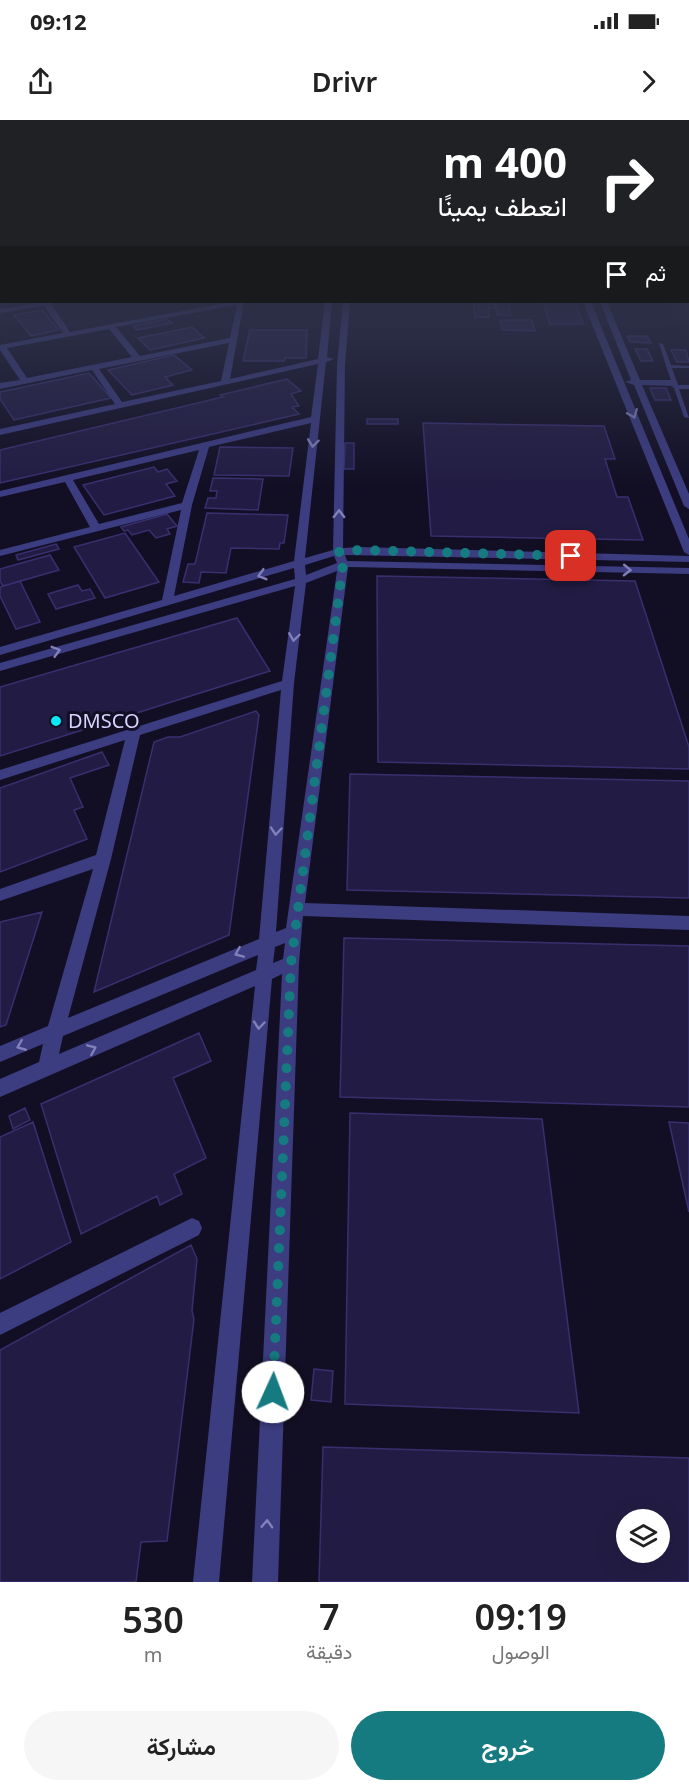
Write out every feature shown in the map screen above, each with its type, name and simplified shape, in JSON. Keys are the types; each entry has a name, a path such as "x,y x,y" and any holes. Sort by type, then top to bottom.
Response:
{"street":[{"path":"3,350 25,381"},
{"path":"131,350 138,359"},
{"path":"0,386 182,350"},
{"path":"225,383 231,350"},
{"path":"206,1582 264,976 288,683 301,581 299,564 324,350"},
{"path":"265,1582 291,963 341,558 342,350"},
{"path":"607,350 689,552"},
{"path":"624,350 689,506"},
{"path":"0,441 341,360"},
{"path":"0,432 225,383 322,365"},
{"path":"94,368 120,405"},
{"path":"620,381 675,385"},
{"path":"0,494 316,418"},
{"path":"167,603 187,505 205,444"},
{"path":"67,477 96,528"},
{"path":"0,553 187,505"},
{"path":"0,667 301,581 360,550 689,559"},
{"path":"0,651 299,564 341,558 689,571"},
{"path":"0,775 288,683"},
{"path":"47,1068 54,1032 103,859 134,732"},
{"path":"0,895 103,859"},
{"path":"296,909 689,923"},
{"path":"0,1054 267,941 294,932"},
{"path":"0,1089 291,963"},
{"path":"0,1324 192,1228"}],"lane":[{"path":"663,350 687,417"},
{"path":"669,366 689,367"},
{"path":"675,385 689,387"}],"building":[{"path":"245,350 306,350 306,358 285,358 284,361 243,361"},
{"path":"636,350 648,350 653,361 641,361"},
{"path":"671,350 686,350 689,362 677,362"},
{"path":"174,355 192,370 165,377 173,385 132,395 108,370"},
{"path":"89,373 111,398 14,420 0,399 0,392"},
{"path":"287,379 301,391 291,394 299,406 292,407 299,414 0,483 0,450 223,397 220,395"},
{"path":"650,388 666,388 671,400 655,400"},
{"path":"367,419 398,419 398,424 367,424"},
{"path":"423,423 604,426 615,459 605,459 617,497 628,497 643,540 431,536"},
{"path":"345,443 354,443 354,469 344,469"},
{"path":"220,447 293,448 289,476 214,475"},
{"path":"154,467 158,472 167,469 177,481 166,484 175,496 104,515 83,485"},
{"path":"213,478 263,479 258,510 205,508 208,498 216,498 217,491 210,491"},
{"path":"207,513 288,515 284,543 280,543 279,549 231,548 226,573 201,572 199,583 183,582 188,564 195,564"},
{"path":"167,514 177,526 167,529 170,534 156,538 149,530 132,535 121,527"},
{"path":"125,533 159,582 105,598 74,547"},
{"path":"56,544 59,549 18,560 16,555"},
{"path":"50,555 59,570 3,586 0,581 0,569"},
{"path":"377,576 635,581 689,747 689,769 378,762"},
{"path":"20,581 40,622 16,629 0,596 0,587"},
{"path":"78,585 82,591 90,589 95,598 56,609 48,594"},
{"name":"DMSCO","path":"237,618 270,671 0,756 0,687"},
{"path":"256,711 259,715 229,935 94,992 154,742 168,737 180,737"},
{"path":"102,752 109,765 70,778 83,807 74,810 87,839 0,872 0,788"},
{"path":"350,774 689,781 689,898 347,890"},
{"path":"42,912 6,1025 0,1027 0,922"},
{"path":"344,938 689,946 689,1107 340,1097"},
{"path":"199,1033 211,1061 173,1078 206,1158 174,1174 182,1194 160,1205 157,1196 81,1234 41,1104"},
{"path":"25,1108 30,1120 13,1129 9,1116"},
{"path":"350,1113 542,1119 579,1413 345,1404"},
{"path":"33,1122 71,1242 0,1279 0,1137"},
{"path":"669,1122 689,1123 689,1212"},
{"path":"191,1245 197,1259 192,1311 194,1319 167,1541 141,1542 136,1582 0,1582 0,1350"},
{"path":"314,1369 333,1371 331,1402 311,1400"},
{"path":"323,1447 689,1458 689,1582 319,1582"}],"place":[{"name":"DMSCO","path":"56,721"}],"route":[{"path":"273,1392 291,963 296,909 343,564 338,552 360,550 571,556"}]}
